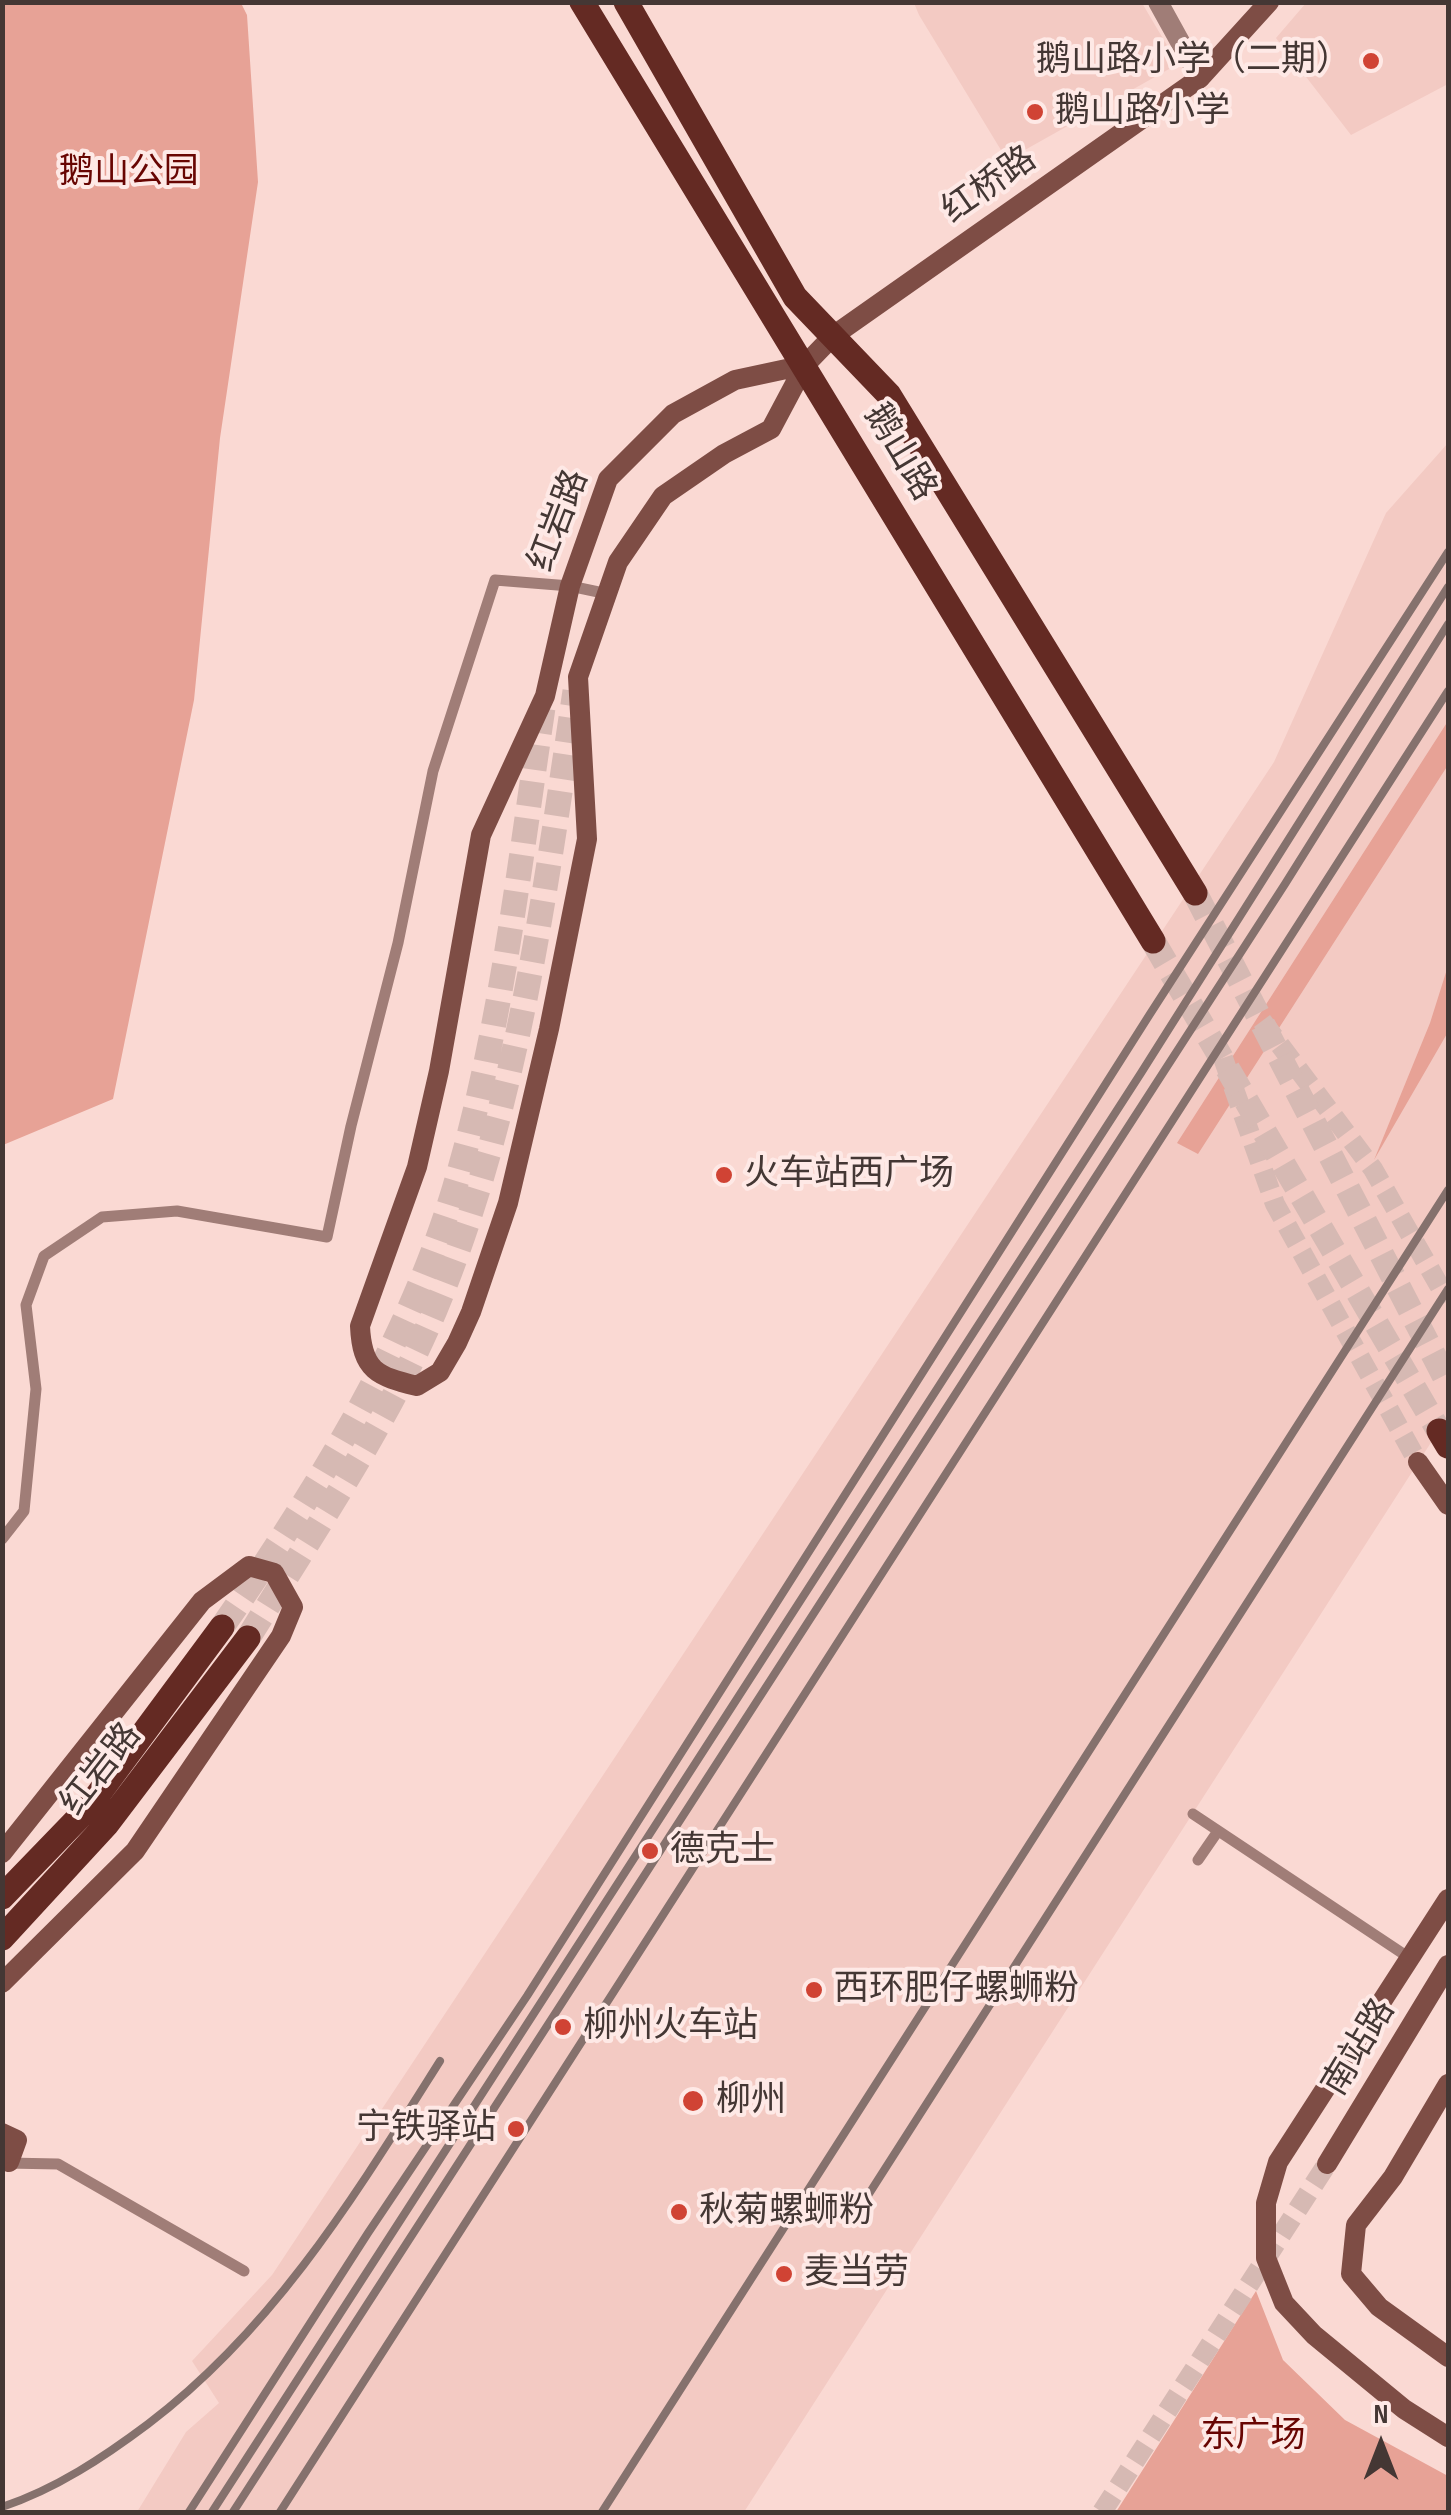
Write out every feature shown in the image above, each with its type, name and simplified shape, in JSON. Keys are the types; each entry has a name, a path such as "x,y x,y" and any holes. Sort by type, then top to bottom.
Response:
{"main road":[{"name":"鹅山路","path":"582,2 1152,941"},
{"name":"鹅山路","path":"626,2 794,297 890,394 1195,892"},
{"name":"红岩路","path":"2,1898 88,1808 222,1627"},
{"name":"红岩路","path":"2,1938 106,1824 248,1638"}],"street":[{"path":"1158,2 1200,78"},
{"name":"红桥路","path":"833,336 1200,78 1269,2"},
{"name":"红岩路","path":"805,365 735,380 673,414 608,480 570,586 545,696 481,835 439,1071 416,1168 360,1326 361,1348 368,1364 386,1378 417,1386 440,1372 471,1312 508,1202 549,1029 587,839 578,676 618,562 663,496 724,454 771,429 805,365 833,336"},
{"path":"1418,1462 1448,1505"},
{"path":"2,1853 202,1601 249,1566 274,1572 293,1607 281,1636 135,1851 2,1983"},
{"path":"1448,1899 1278,2162 1266,2203 1266,2258 1284,2303 1314,2335 1404,2409 1448,2437"},
{"name":"南站路","path":"1326,2164 1448,1965"},
{"path":"1448,2084 1393,2177 1356,2225 1351,2274 1379,2307 1448,2357"},
{"path":"2,2133 17,2140 6,2163"}],"lane":[{"path":"2,1539 24,1511 36,1389 26,1305 44,1256 102,1217 177,1211 326,1236 398,943 433,771 495,580 570,586 608,594"},
{"path":"1193,1814 1411,1959"},
{"path":"1198,1860 1218,1830"},
{"path":"6,2163 58,2164 244,2271"}],"shaded area":[{"name":"鹅山路小学","path":"914,3 1142,3 1178,64 1007,160"},
{"name":"鹅山路小学（二期）","path":"1306,3 1448,3 1448,84 1351,135 1276,38"},
{"path":"1448,443 1448,1416 744,2512 137,2512 186,2432 219,2403 192,2361 272,2275 1274,762 1386,513"}],"green space":[{"name":"鹅山公园","path":"3,2 241,3 247,15 258,182 220,438 194,700 113,1099 3,1145"},
{"path":"1448,721 1448,765 1198,1154 1177,1143"},
{"path":"1448,966 1448,1032 1374,1160 1430,1023"},
{"name":"东广场","path":"1256,2291 1283,2360 1345,2420 1448,2476 1448,2512 1116,2512"}],"tunnel":[{"path":"248,1638 394,1395 435,1310 463,1236 487,1160 524,1005 575,691"},
{"path":"222,1627 354,1419 410,1308 433,1251 453,1193 484,1072 507,949 544,701"},
{"path":"1195,893 1448,1383"},
{"path":"1153,941 1439,1431"},
{"path":"1262,1021 1373,1169 1448,1301"},
{"path":"1223,1058 1275,1204 1418,1462"},
{"path":"1102,2512 1327,2164"}],"railway":[{"path":"189,2512 368,2233 527,1996 1448,552"},
{"path":"212,2512 1141,1073 1448,587"},
{"path":"233,2512 1285,884 1448,624"},
{"path":"280,2512 1448,691"},
{"path":"602,2512 1448,1190"},
{"path":"865,2200 1448,1289"},
{"path":"2,2507 60,2482 114,2448 194,2386 235,2345 274,2302 344,2209 440,2061"}],"place":[{"name":"鹅山路小学（二期）","path":"1371,61"},
{"name":"鹅山路小学","path":"1035,112"},
{"name":"火车站西广场","path":"724,1175"},
{"name":"德克士","path":"650,1851"},
{"name":"西环肥仔螺蛳粉","path":"814,1990"},
{"name":"柳州火车站","path":"563,2027"},
{"name":"柳州","path":"693,2101"},
{"name":"宁铁驿站","path":"516,2129"},
{"name":"秋菊螺蛳粉","path":"679,2212"},
{"name":"麦当劳","path":"784,2274"}]}
